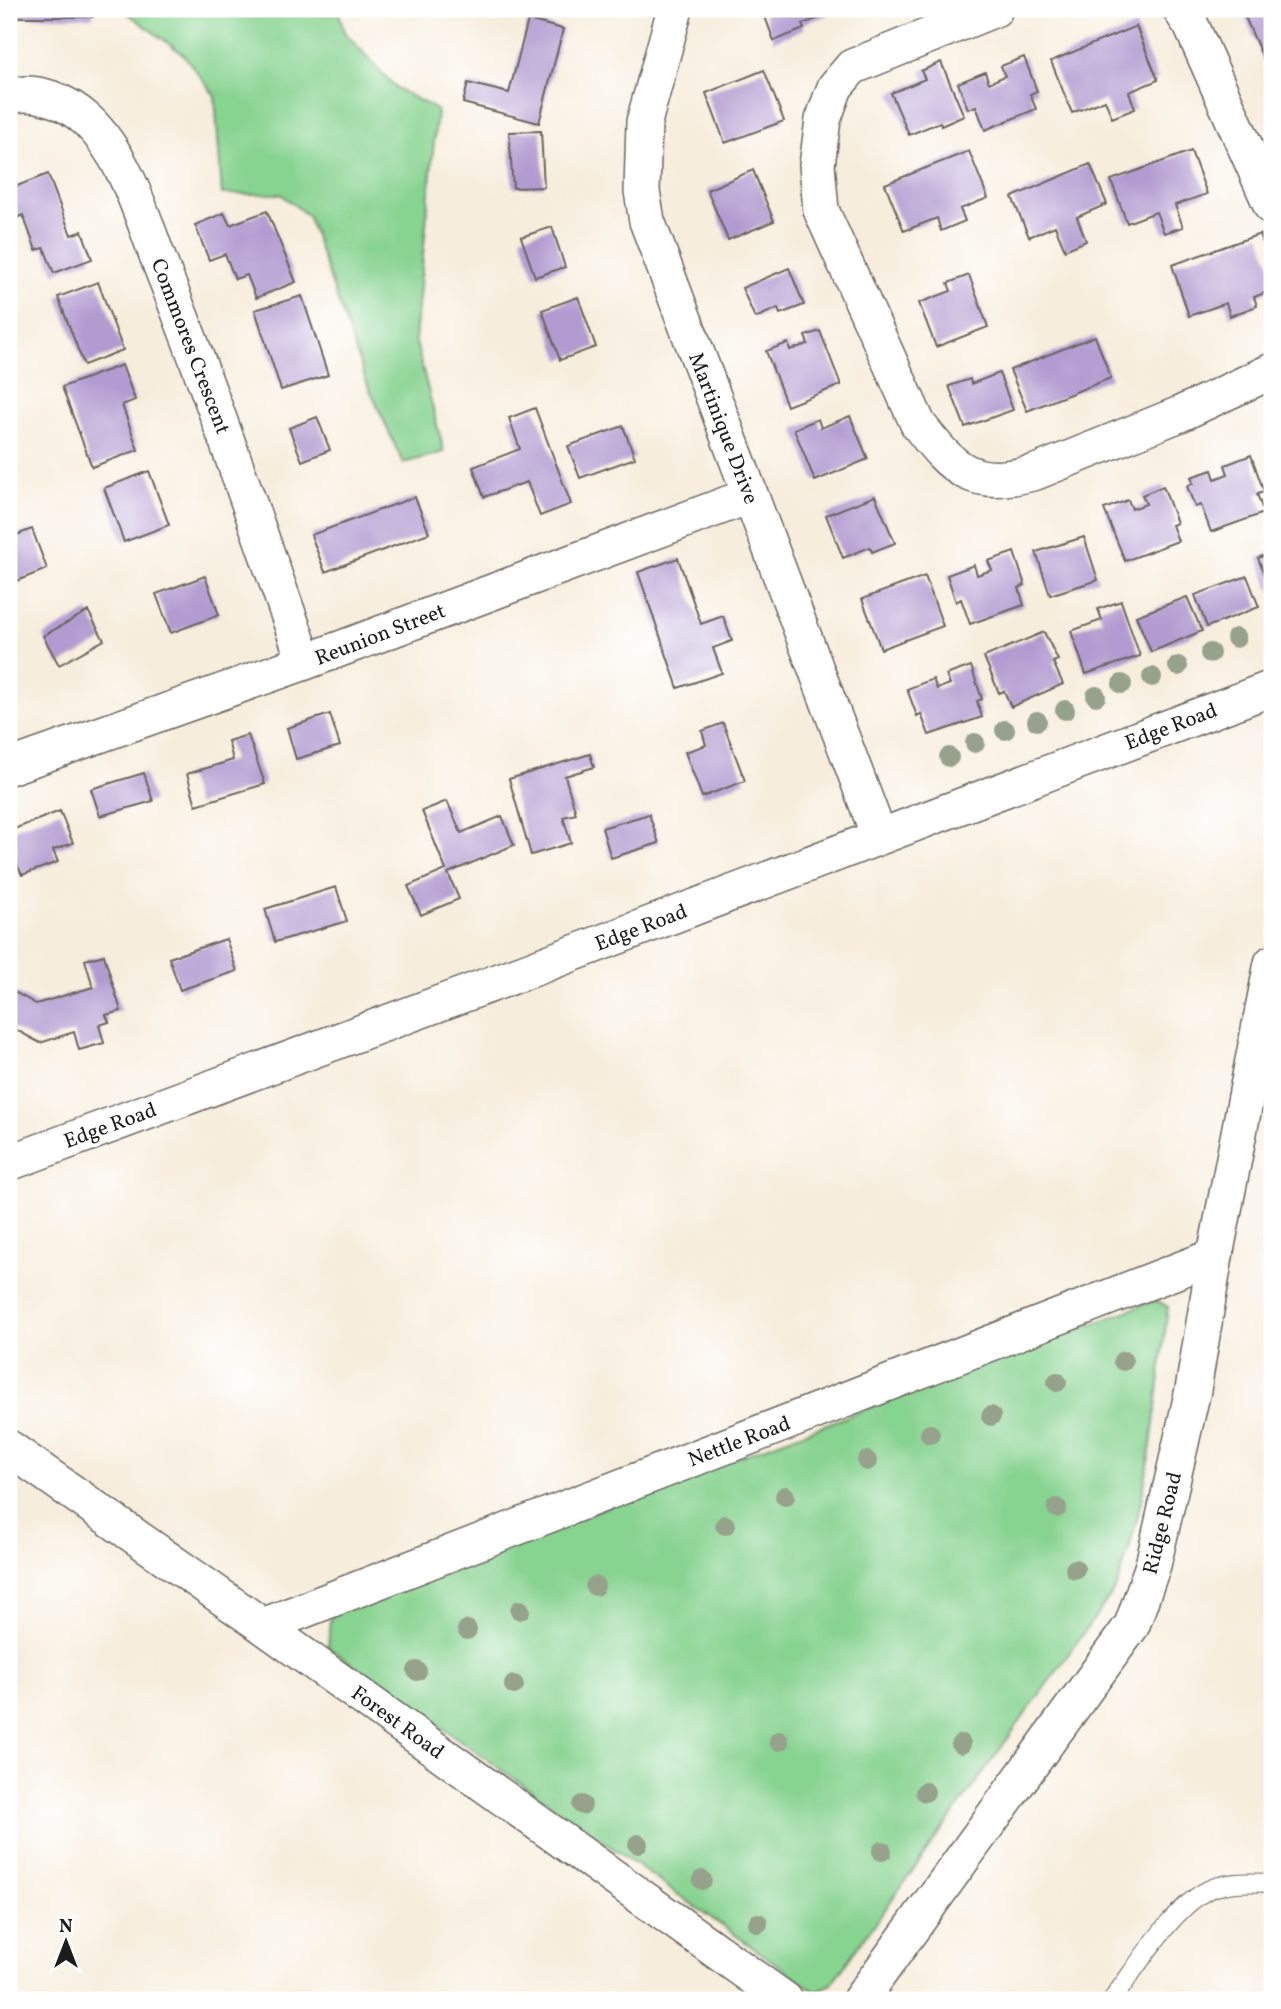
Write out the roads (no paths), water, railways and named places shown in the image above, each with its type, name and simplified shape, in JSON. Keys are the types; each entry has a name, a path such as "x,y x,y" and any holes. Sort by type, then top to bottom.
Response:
{"street":[{"name":"Martinique Drive","path":"675,9 644,122 642,163 647,221 879,836"},
{"path":"995,9 852,67 835,87 823,120 817,165 821,210 918,424 937,449 957,467 971,475 989,479 1015,478 1180,414 1272,371"},
{"path":"1180,9 1191,25 1272,207"},
{"name":"Commores Crescent","path":"9,96 36,94 60,101 86,119 118,163 195,351 305,662"},
{"name":"Reunion Street","path":"9,767 305,662 749,496"},
{"name":"Edge Road","path":"9,1163 524,972 1272,688"},
{"name":"Ridge Road","path":"860,2000 1132,1625 1153,1565 1193,1390 1215,1256 1272,963"},
{"name":"Nettle Road","path":"263,1626 1215,1256"},
{"name":"Forest Road","path":"9,1448 263,1626 785,2000"}],"lane":[{"path":"1112,2000 1171,1922 1208,1890 1224,1885 1272,1883"}]}
